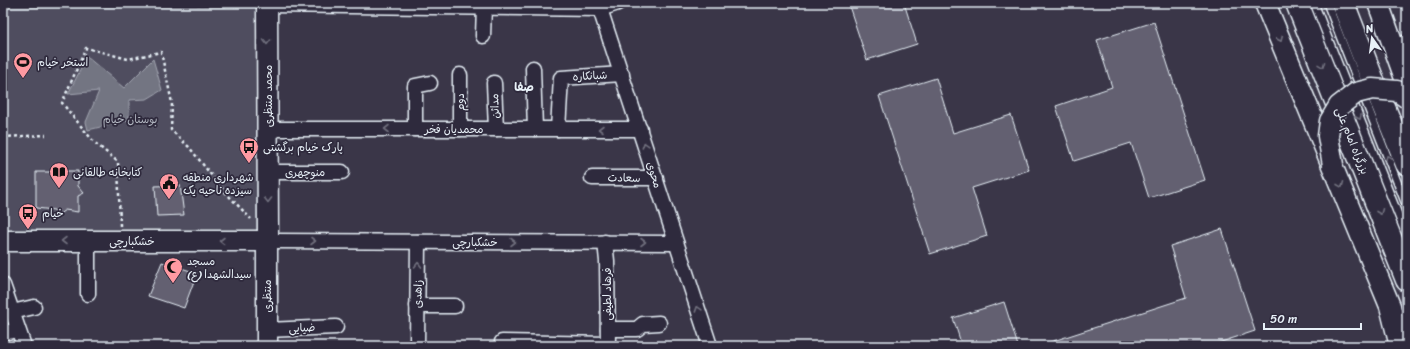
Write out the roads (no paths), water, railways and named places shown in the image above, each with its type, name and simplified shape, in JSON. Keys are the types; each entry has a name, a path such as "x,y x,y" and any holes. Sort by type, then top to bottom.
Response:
{"highway":[{"name":"بزرگراه امام علی","path":"1297,3 1407,280"},
{"path":"1343,3 1407,164"}],"main road":[{"path":"1367,3 1371,11 1398,44"},
{"path":"1378,3 1398,44 1407,84"},
{"name":"محمد منتظری","path":"267,4 268,241"},
{"path":"1266,5 1333,164 1390,306 1407,341"},
{"path":"1333,164 1328,136 1330,120 1339,106 1356,93 1372,89 1397,91 1407,98"},
{"name":"خشکبارچی","path":"3,240 268,241"},
{"name":"منتظری","path":"267,338 268,241"},
{"path":"1390,306 1400,346"}],"street":[{"path":"267,4 462,5 484,7 516,5 600,6 618,3"},
{"name":"محوی","path":"600,6 710,346"},
{"path":"483,36 484,7"},
{"path":"533,68 535,129"},
{"name":"شبانکاره","path":"558,129 561,78 622,74"},
{"name":"دوم","path":"460,75 460,129"},
{"path":"415,129 415,86 430,83"},
{"name":"مدائن","path":"494,83 496,129"},
{"name":"محمدیان فخر","path":"268,129 640,129"},
{"name":"منوچهری","path":"268,172 342,172"},
{"name":"سعادت","path":"592,178 656,178"},
{"path":"88,241 88,294"},
{"name":"خشکبارچی","path":"268,241 676,243"},
{"name":"زاهدی","path":"417,346 418,242"},
{"name":"فرهاد لطیفی","path":"605,242 607,261 608,345"},
{"path":"3,285 24,346"},
{"path":"417,306 455,306"},
{"path":"12,312 34,307"},
{"path":"608,329 637,329 642,324 659,323"},
{"name":"ضیایی","path":"267,338 336,327"},
{"path":"3,333 18,330"},
{"path":"502,346 502,342 608,345"}],"lane":[{"path":"1314,3 1407,237"},
{"path":"1327,3 1407,207"}],"water":[{"path":"87,57 124,88 153,59 162,90 147,99 129,100 129,120 88,130 86,122 99,91 68,94"}],"place":[{"name":"استخر خیام","path":"23,79"},
{"name":"پارک خیام برگشتی","path":"249,164"},
{"name":"کتابخانه طالقانی","path":"59,189"},
{"name":"شهرداری منطقه سیزده ناحیه یک","path":"169,200"},
{"name":"خیام","path":"28,230"},
{"name":"مسجد سیدالشهدا (ع)","path":"173,284"}],"district":[{"name":"صفا","path":"524,87"}],"park label":[{"name":"بوستان خیام","path":"130,119"}]}
